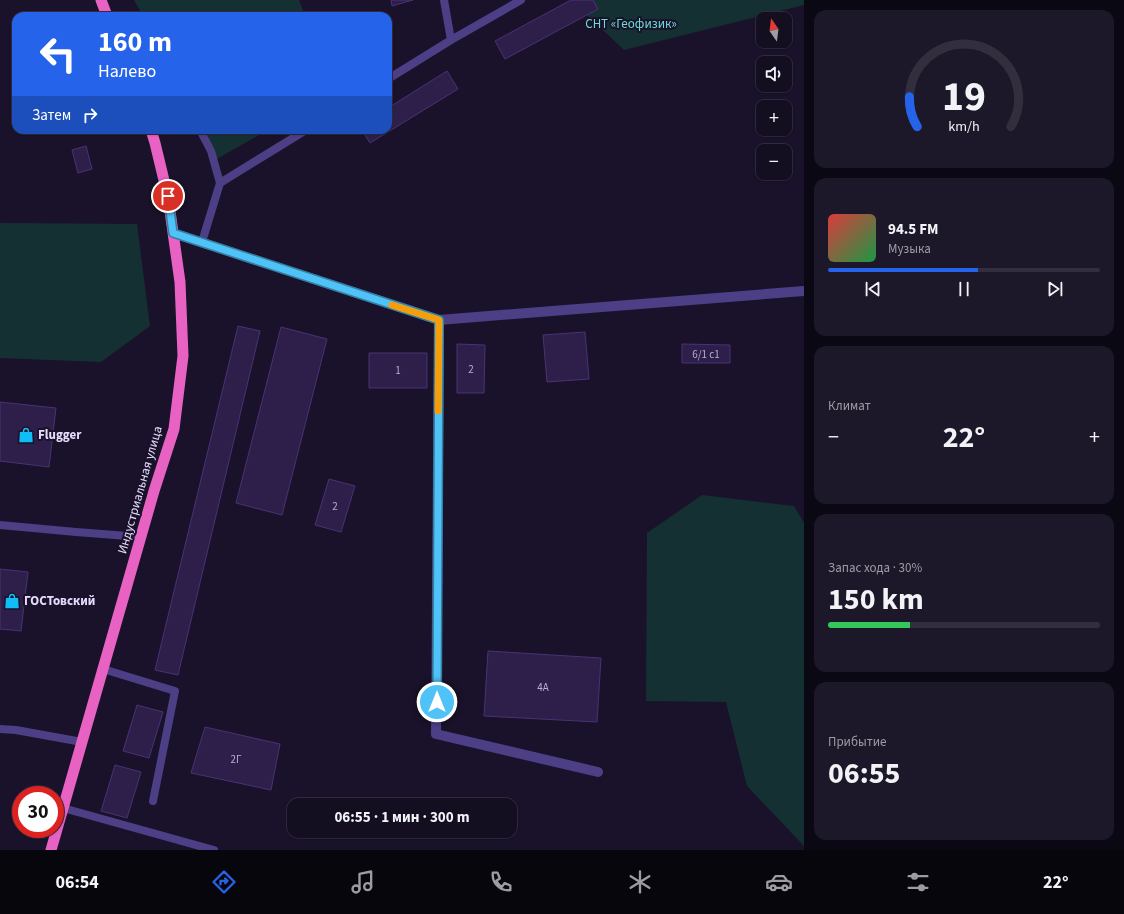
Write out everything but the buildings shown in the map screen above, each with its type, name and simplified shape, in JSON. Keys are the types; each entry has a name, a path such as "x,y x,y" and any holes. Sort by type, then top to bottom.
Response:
{"highway":[{"path":"100,0 106,12"},
{"name":"Индустриальная улица","path":"64,805 141,536 174,429 183,356 180,282 168,196 152,134"},
{"name":"Индустриальная улица","path":"51,850 54,838"}],"street":[{"path":"173,233 439,320 804,291"},
{"path":"439,320 436,734 598,772"}],"lane":[{"path":"444,0 451,40"},
{"path":"392,77 451,40 521,0"},
{"path":"202,134 211,151 220,183 202,242"},
{"path":"220,183 300,134"},
{"path":"0,525 141,536"},
{"path":"103,669 175,691 153,801"},
{"path":"0,729 16,730 82,742"},
{"path":"64,808 214,850"}],"green space":[{"path":"134,0 299,0 304,12 141,12"},
{"name":"СНТ «Геофизик»","path":"571,0 804,0 804,5 776,12 756,12 756,17 624,50"},
{"path":"202,134 261,134 215,160"},
{"path":"0,223 137,224 150,326 101,362 0,358"},
{"path":"702,495 794,506 804,523 804,846 747,786 726,702 646,701 647,533"}],"slow traffic":[{"path":"392,305 439,320 438,411"}],"place":[{"name":"Flugger","path":"26,435"},
{"name":"ГОСТовский","path":"12,601"}],"route":[{"path":"168,196 173,233 439,320 437,702"}]}
